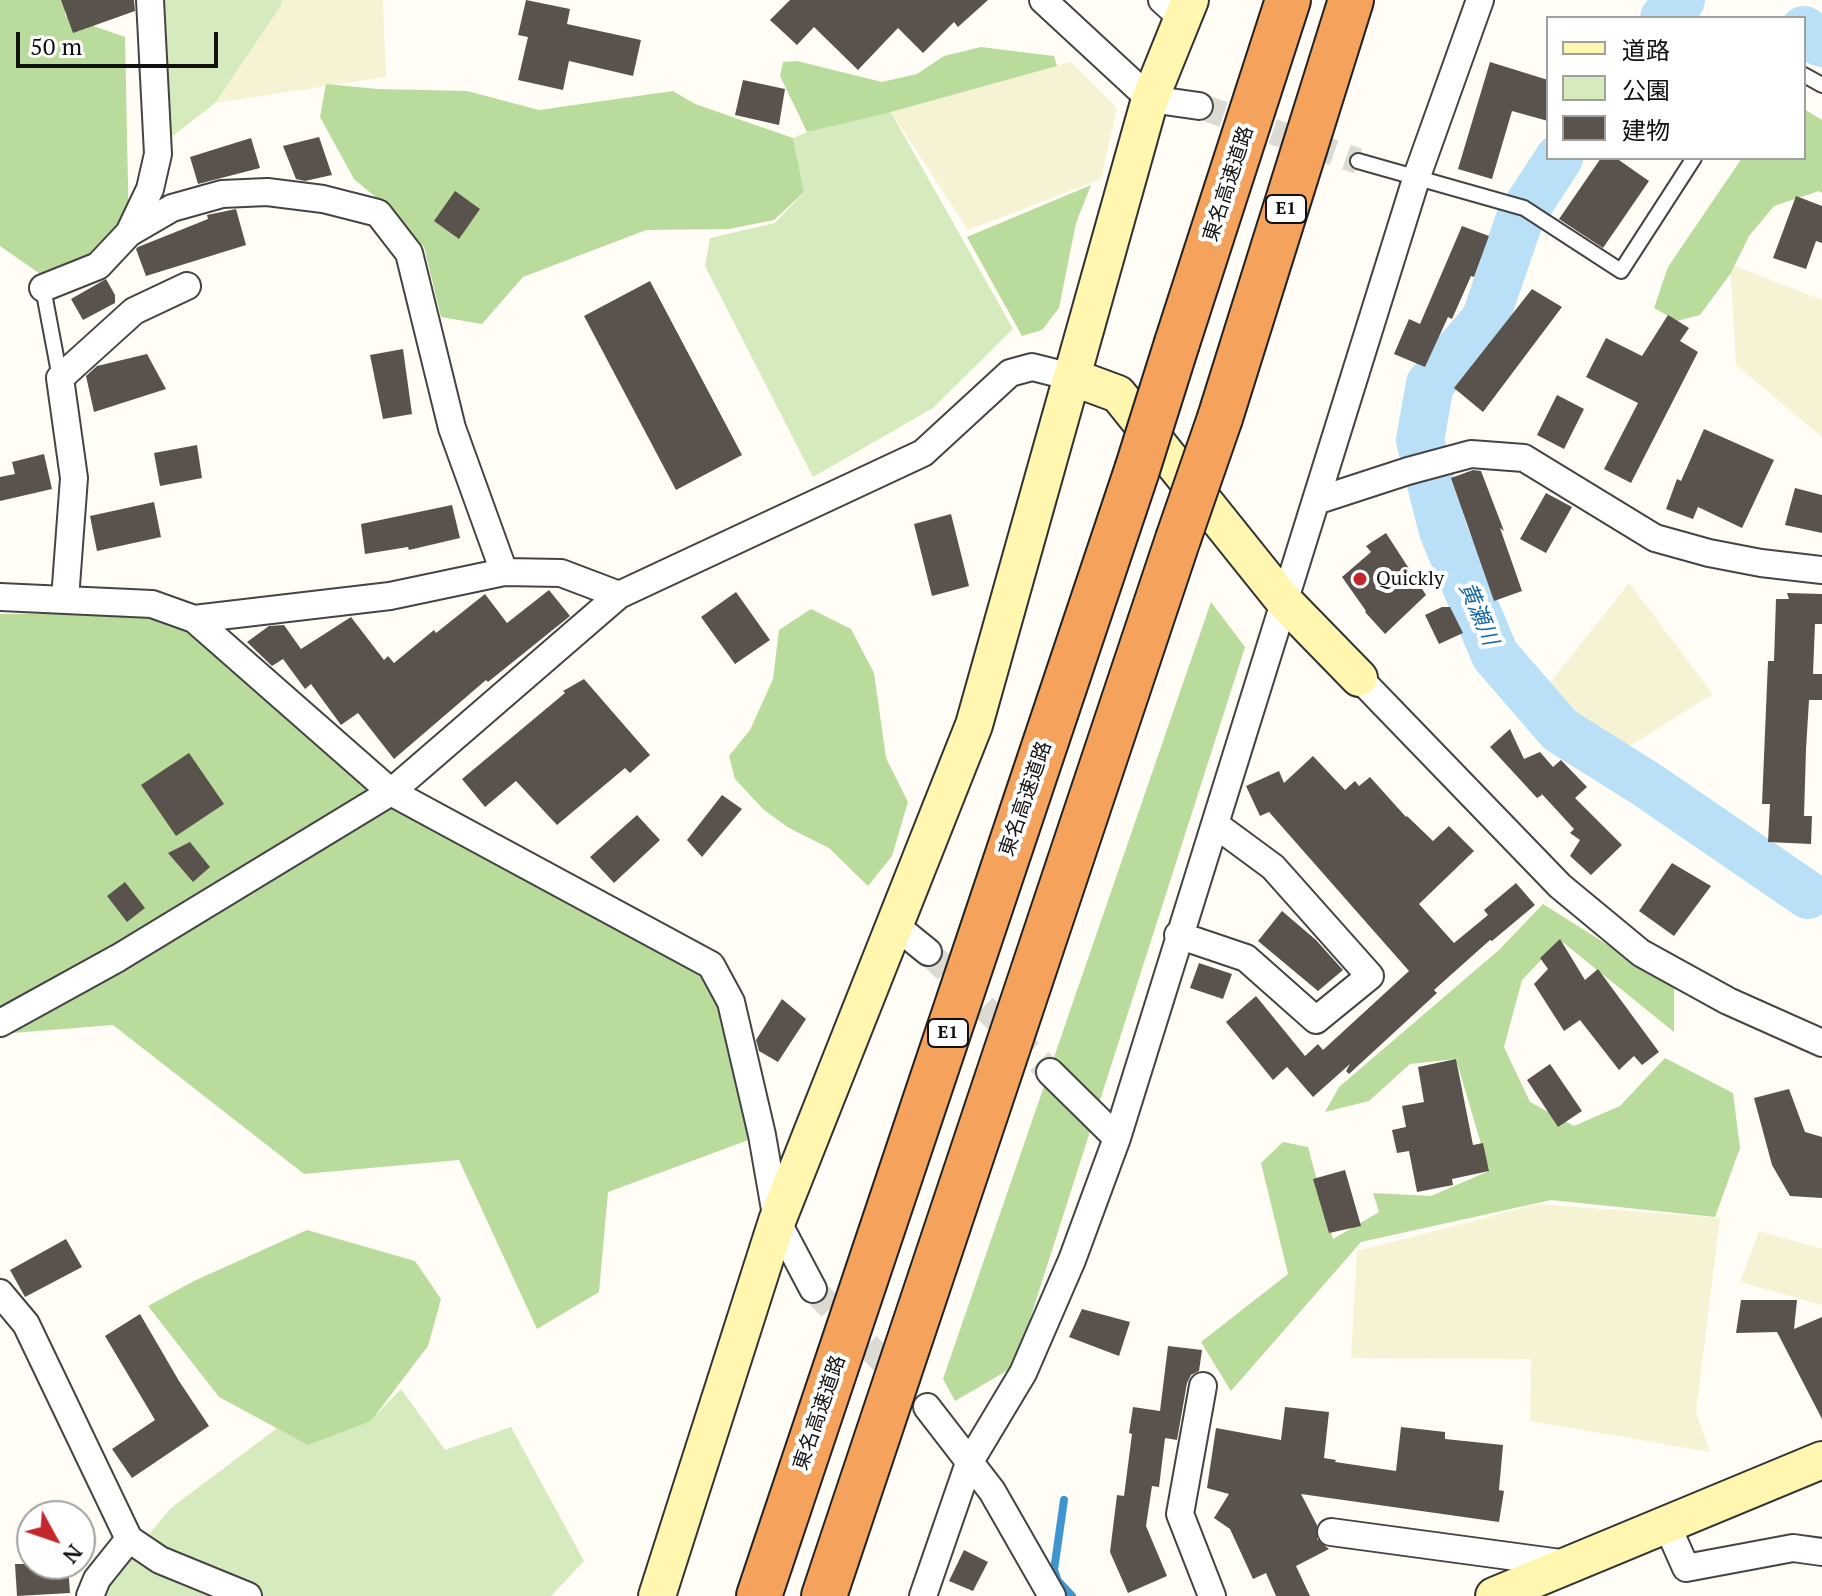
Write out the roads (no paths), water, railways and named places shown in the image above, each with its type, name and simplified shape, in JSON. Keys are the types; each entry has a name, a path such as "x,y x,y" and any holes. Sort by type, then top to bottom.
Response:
{"highway":[{"name":"東名高速道路","path":"759,1596 1137,470 1288,0"},
{"name":"E1","path":"824,1596 1220,418 1351,0"}],"street":[{"path":"129,233 150,189 158,154 150,0"},
{"path":"1043,0 1150,99 1199,106"},
{"path":"923,1596 969,1463 1023,1373 1072,1260 1117,1138 1417,176 1480,0"},
{"path":"657,1596 777,1221 974,725 1178,6"},
{"path":"43,288 98,266 129,233 172,208 222,194 267,192 323,199 378,213 409,253 452,428 504,572"},
{"path":"65,599 74,478 60,378 134,311 187,286"},
{"path":"0,1023 118,958 391,792 619,595 923,453 1010,373 1032,367 1072,377 1118,394 1284,601 1560,886 1641,953 1728,1001 1822,1043"},
{"path":"1316,501 1471,454 1524,458 1655,538 1761,563 1822,570"},
{"path":"194,619 390,596 504,572 561,573 619,595"},
{"path":"0,597 152,604 194,619 391,792 711,965 731,1002 762,1135 777,1221 813,1289"},
{"path":"1178,935 1246,958 1316,1020 1370,976 1273,867 1216,825"},
{"path":"896,926 928,952"},
{"path":"1050,1072 1117,1138"},
{"path":"0,1293 26,1324 129,1539 160,1560 248,1596"},
{"path":"1203,1386 1180,1514 1212,1596"},
{"path":"927,1407 992,1491 1052,1596"},
{"path":"1494,1596 1822,1460"},
{"path":"1667,1525 1686,1568 1793,1548 1822,1552"},
{"path":"1331,1532 1568,1564"},
{"path":"90,1596 97,1579 129,1539"}],"lane":[{"path":"1358,161 1524,208 1621,271 1693,160"},
{"path":"43,288 60,378"}],"waterway":[{"name":"黄瀬川","path":"1666,16 1681,0"},
{"name":"黄瀬川","path":"1806,34 1822,43"},
{"name":"黄瀬川","path":"1558,160 1520,218 1485,320 1430,384 1420,440 1443,531 1495,655 1560,730 1646,784 1808,895"},
{"name":"黄瀬川","path":"1808,895 1822,901"},
{"path":"1064,1500 1054,1570 1058,1581 1072,1596"}],"tunnel":[{"path":"1199,106 1358,161"},
{"path":"928,952 1050,1072"},
{"path":"813,1289 927,1407"}],"place":[{"name":"Quickly","path":"1360,579"}]}
